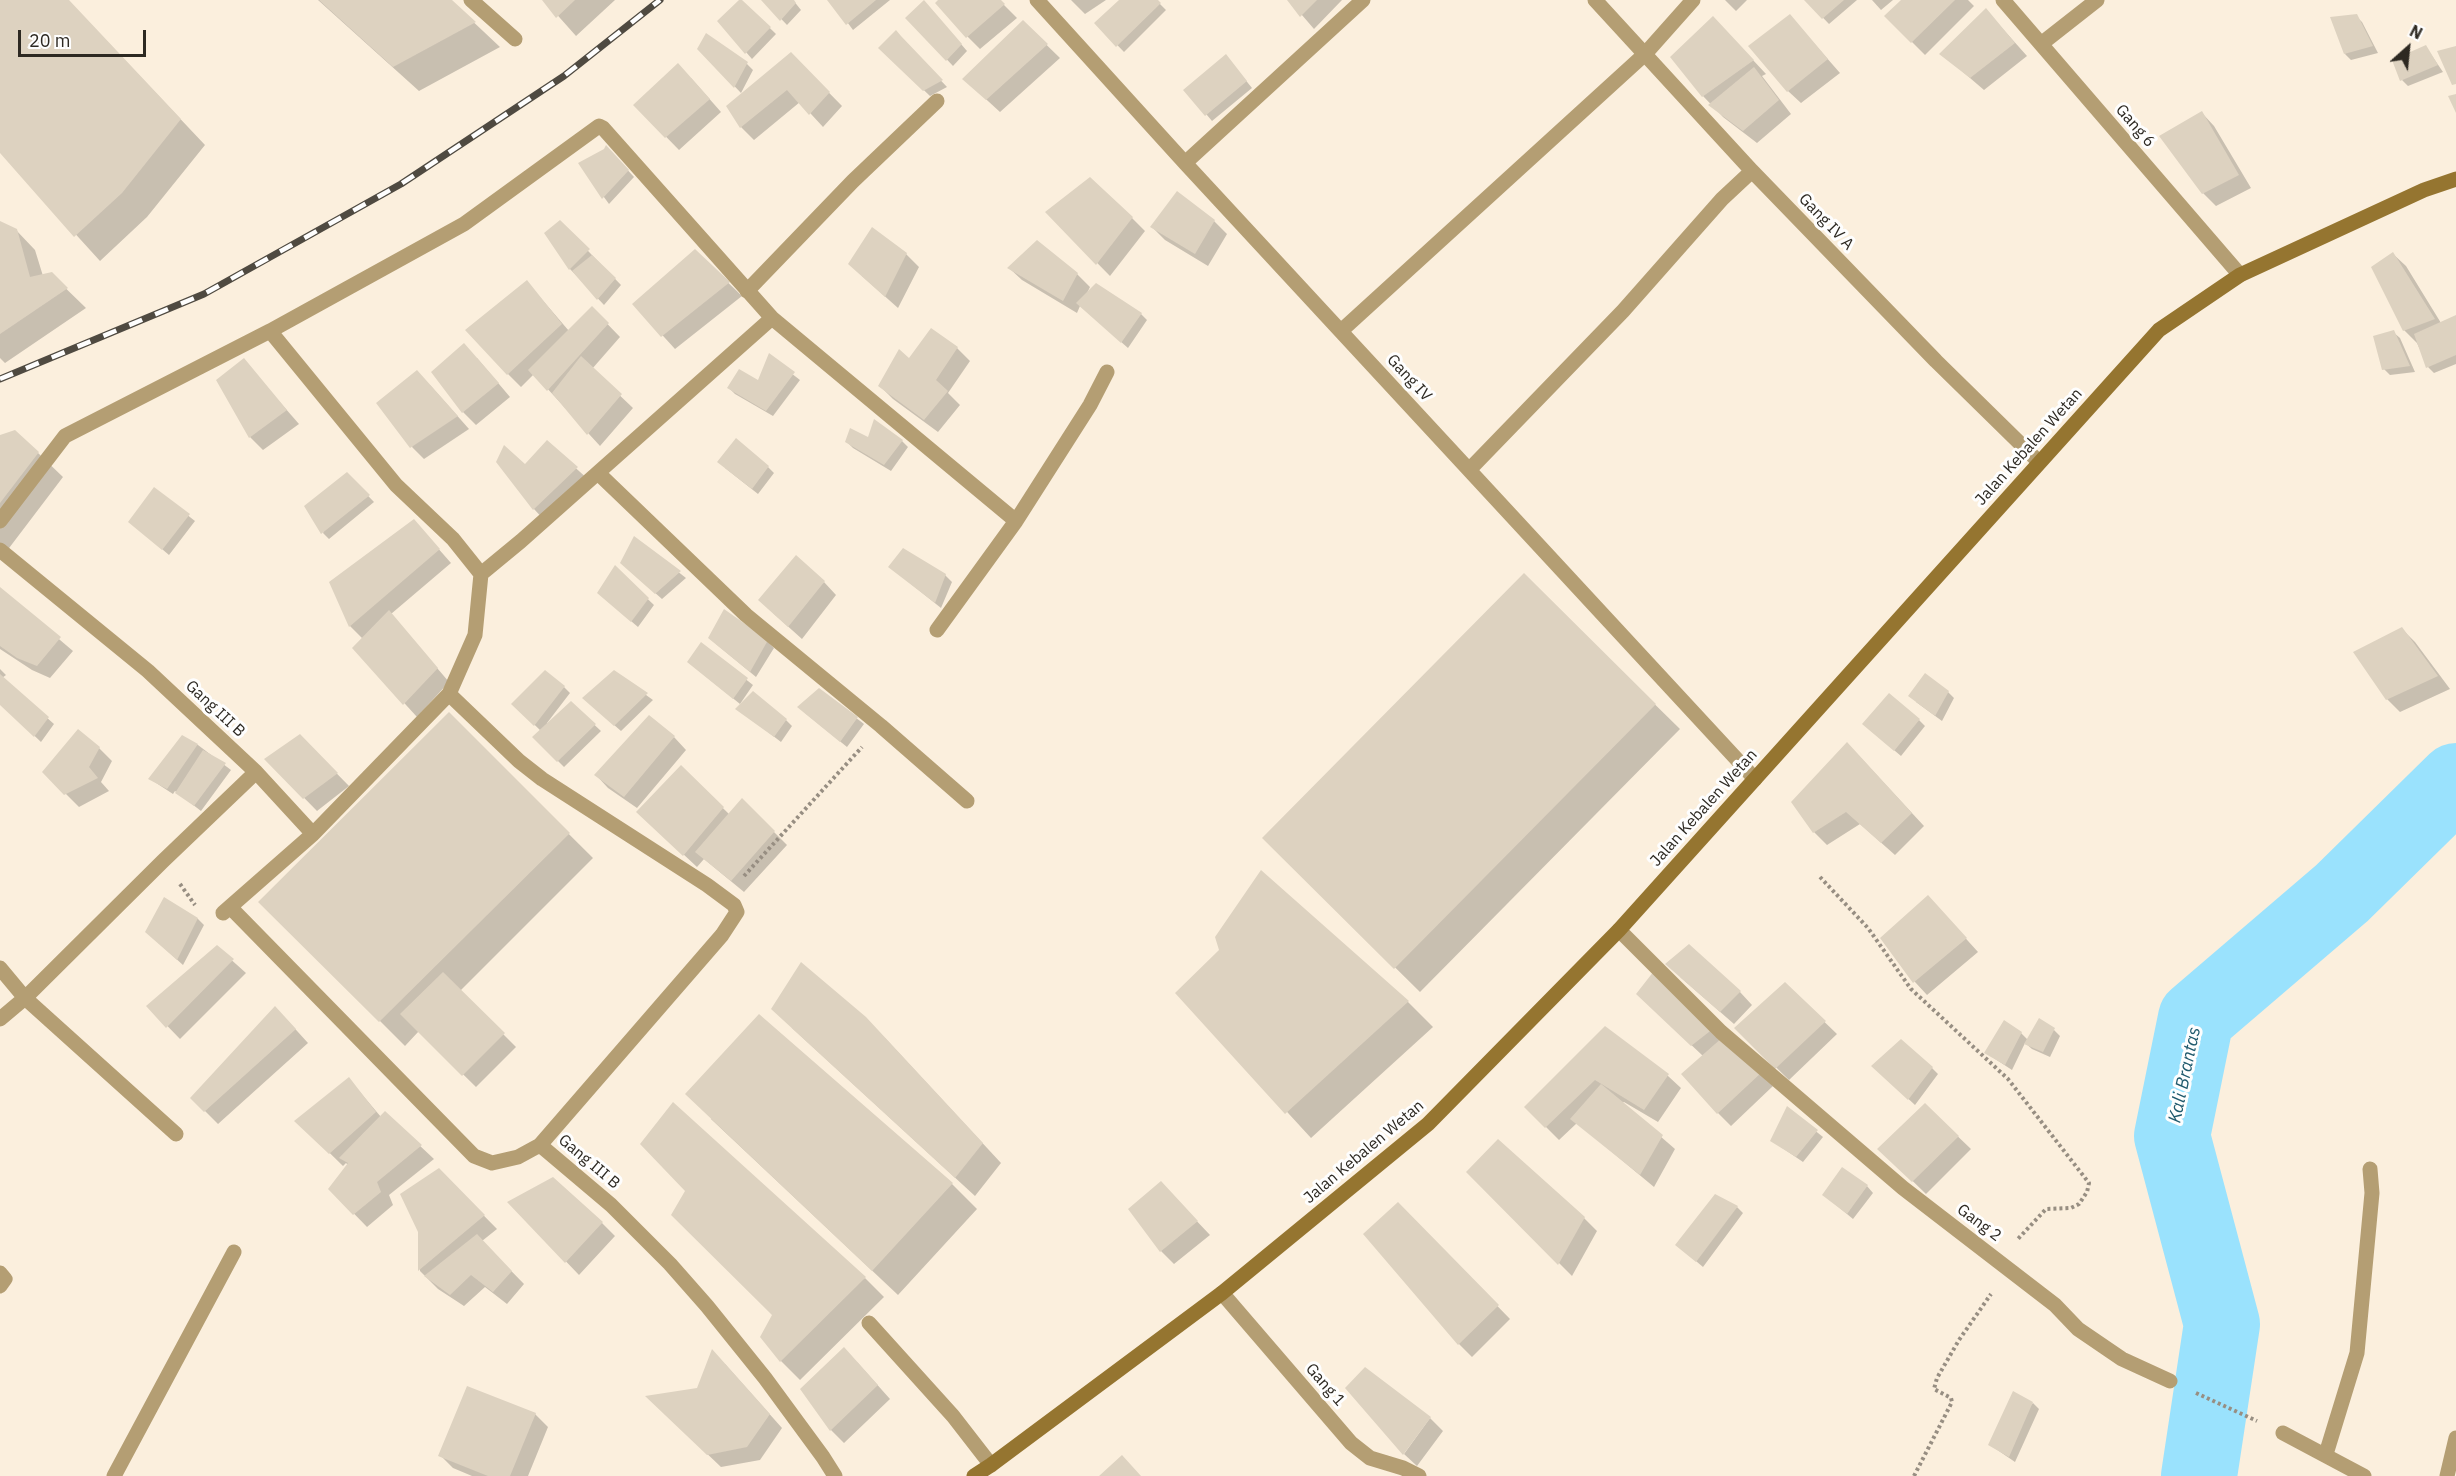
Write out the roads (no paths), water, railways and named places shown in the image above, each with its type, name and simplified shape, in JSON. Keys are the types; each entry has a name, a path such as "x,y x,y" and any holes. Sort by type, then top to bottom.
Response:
{"main road":[{"name":"Jalan Kebalen Wetan","path":"974,1476 1222,1293 1428,1124 1619,930 2159,330 2240,275 2424,190 2456,179"}],"street":[{"path":"471,0 515,39"},
{"name":"Gang IV","path":"1037,0 1185,164 1755,779"},
{"path":"1185,164 1363,0"},
{"name":"Gang IV A","path":"1595,0 1752,171 1936,361 2039,462"},
{"path":"1341,331 1645,54 1693,0"},
{"name":"Gang 6","path":"2003,0 2240,275"},
{"path":"2041,44 2097,0"},
{"path":"747,291 853,181 937,101"},
{"path":"0,521 65,436 270,331 464,224 599,126 771,318 1016,521"},
{"path":"1470,470 1623,311 1722,199 1752,171"},
{"path":"313,834 449,694 475,635 481,573 771,318"},
{"path":"270,331 396,484 453,539 481,573"},
{"path":"937,630 1016,521 1090,405 1107,372"},
{"path":"598,472 746,615 881,726 966,801"},
{"name":"Gang III B","path":"0,550 148,671 256,772 313,834 227,910 474,1156 492,1163 518,1157 540,1145 611,1205 689,1286 765,1378 835,1476"},
{"path":"449,694 519,761 542,779 725,897 734,905 737,912 722,935 540,1145"},
{"path":"0,1019 25,998 256,772"},
{"name":"Gang 2","path":"1619,930 1721,1032 1904,1188 2055,1305 2078,1329 2122,1359 2170,1382"},
{"path":"0,968 25,998 176,1134"},
{"path":"2326,1454 2357,1353 2372,1193 2370,1168"},
{"path":"114,1476 234,1252"},
{"path":"0,1273 5,1279 0,1286"},
{"name":"Gang 1","path":"1222,1293 1351,1443 1370,1458 1403,1468 1419,1476"},
{"path":"869,1323 953,1416 991,1465"},
{"path":"2283,1433 2364,1476"},
{"path":"2447,1476 2456,1438"}],"waterway":[{"name":"Kali Brantas","path":"2199,1476 2222,1324 2172,1136 2196,1018 2342,893 2456,781"}],"railway":[{"path":"0,379 204,294 401,184 564,76 660,0"}]}
